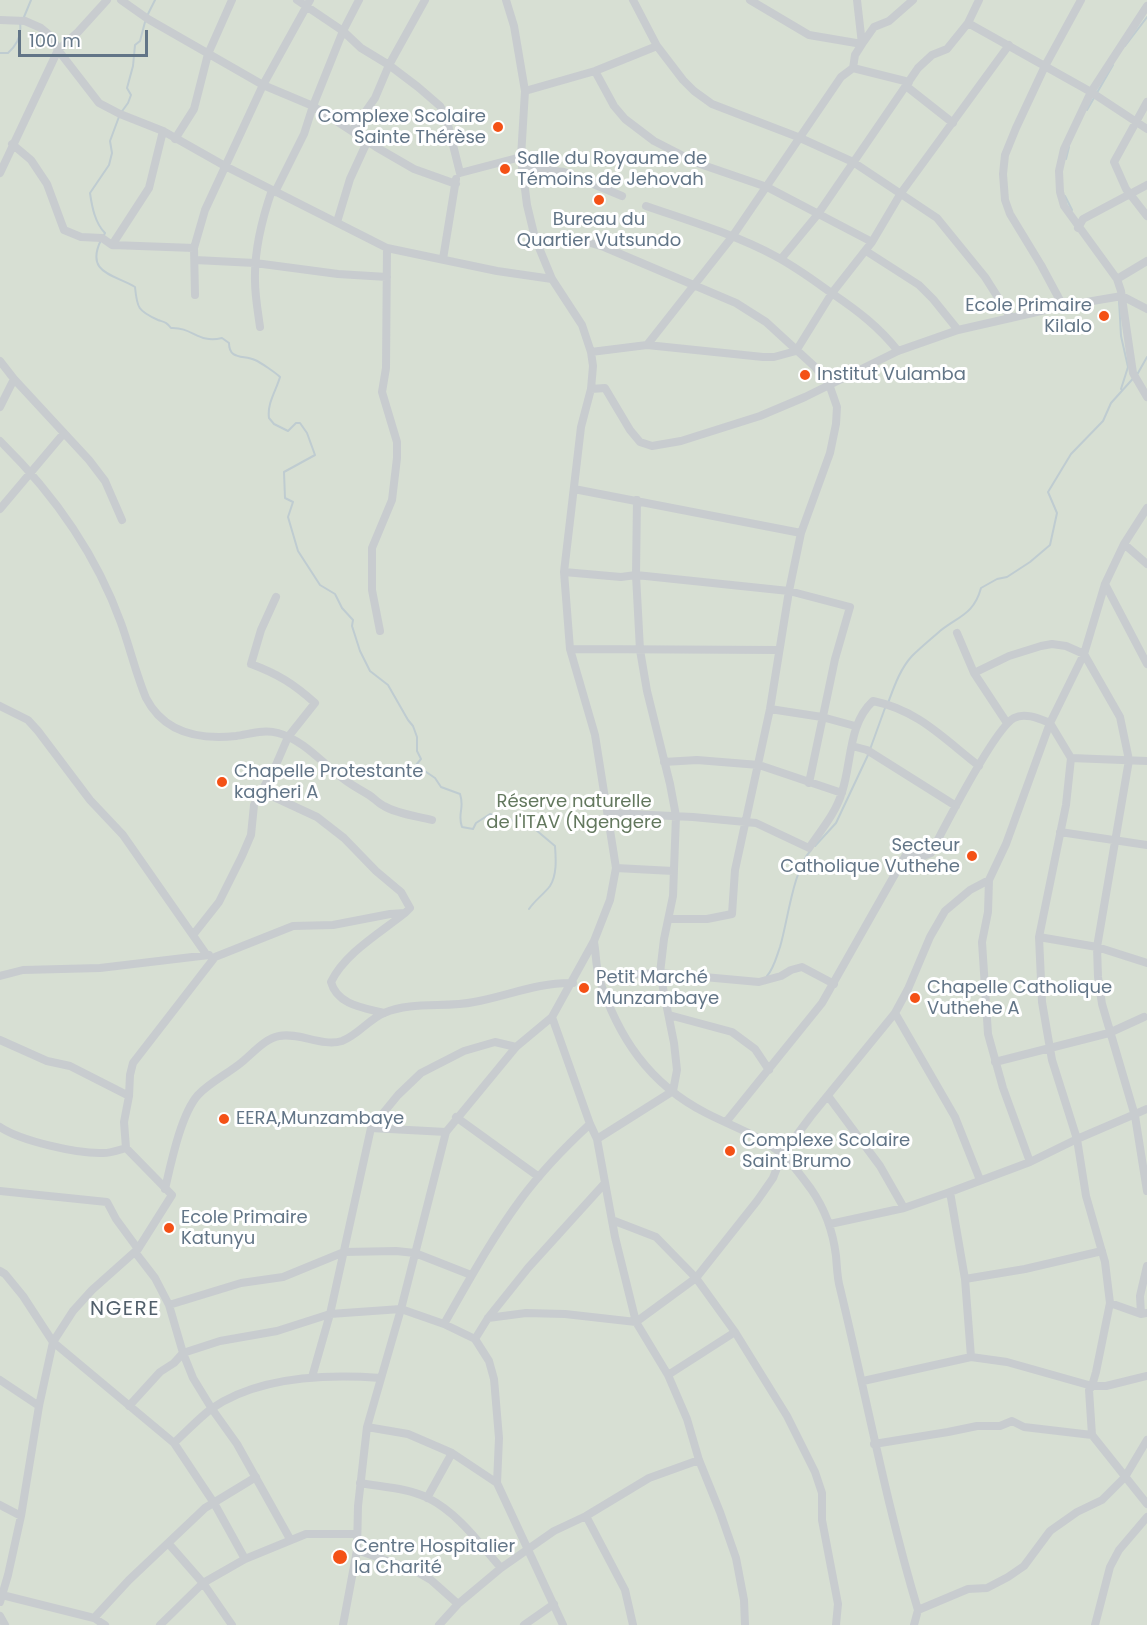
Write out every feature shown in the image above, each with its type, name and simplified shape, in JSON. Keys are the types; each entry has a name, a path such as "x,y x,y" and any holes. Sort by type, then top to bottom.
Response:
{"street":[{"path":"0,173 58,50 107,0"},
{"path":"121,0 145,17 263,86 313,106 367,142 414,169 456,184"},
{"path":"175,139 194,109 208,54 232,0"},
{"path":"297,0 309,3 361,48 389,65 440,106 446,117 460,173 521,157"},
{"path":"260,327 255,263 260,230 274,191 304,134 343,31 359,0"},
{"path":"352,130 375,98 389,65 425,0"},
{"path":"343,1625 357,1550 360,1483 367,1427 401,1309 446,1132 456,1117 516,1047 552,1017 573,983 594,941 610,900 616,868 595,735 570,649 564,572 581,428 591,389 593,366 582,325 552,279 535,238 527,205 521,157 525,91 514,26 506,0"},
{"path":"633,0 657,46 683,80 712,104 798,137 853,162 937,218 979,269 1011,318"},
{"path":"750,0 809,35 862,44"},
{"path":"857,0 862,44"},
{"path":"647,345 732,237 798,137 841,77 852,68 855,55 874,27 890,21 913,0"},
{"path":"781,259 818,214 918,68 932,55 947,49 969,23 979,0"},
{"path":"1063,306 1010,214 1003,187 1005,155 1045,66 1081,0"},
{"path":"195,295 194,248 205,210 263,86 309,3"},
{"path":"1147,6 1064,148 1059,171 1060,192 1064,206 1078,228 1120,276 1134,377 1147,397"},
{"path":"0,20 20,21 41,28 52,37 58,50 99,103 163,132 387,248 497,271 552,279"},
{"path":"969,23 1094,94 1147,129"},
{"path":"591,352 647,345 763,357 774,357 796,351 832,293 872,242 901,193 1009,45"},
{"path":"525,91 595,71 657,46"},
{"path":"852,68 907,84 953,123"},
{"path":"595,71 614,106 625,119 654,141 697,163 767,187 872,242"},
{"path":"1147,102 1114,162 1130,194 1147,216"},
{"path":"112,245 149,188 163,132"},
{"path":"443,259 456,184 451,136"},
{"path":"337,222 347,189 367,142"},
{"path":"12,144 31,160 47,184 64,230 81,237 102,238 112,245 194,248"},
{"path":"522,167 564,172 622,196"},
{"path":"1078,228 1083,219 1147,185"},
{"path":"646,206 732,237 806,273 870,320 898,351"},
{"path":"535,238 584,241 604,247 736,303 766,322 814,366 828,384 837,407 830,453 801,533 770,709 735,870 732,914 706,919 670,918"},
{"path":"380,631 372,590 372,548 392,500 397,458 397,442 382,392 386,368 387,248"},
{"path":"866,251 919,285 958,330"},
{"path":"195,260 255,263 338,274 387,277"},
{"path":"1120,276 1147,261"},
{"path":"591,389 605,388 630,430 640,442 652,446 681,441 760,416 805,397 898,351 958,330 1063,306 1123,296 1147,309"},
{"path":"0,362 89,460 105,481 122,520"},
{"path":"0,407 14,380"},
{"path":"0,509 64,433"},
{"path":"0,441 31,471 84,546 121,623 146,698 161,719 184,733 202,737 226,737 265,731 288,737 385,807 432,820"},
{"path":"574,489 801,533"},
{"path":"597,1139 673,1091 677,1070 660,973 673,896 676,816 651,711 640,650 636,575 637,500"},
{"path":"1030,1162 994,1062 988,1034 982,942 988,912 989,880 1006,844 1050,723 1084,654 1105,584 1124,544 1147,508"},
{"path":"1124,544 1147,564"},
{"path":"564,572 621,577 636,575 789,591 850,607 835,659 809,783"},
{"path":"1105,584 1147,664"},
{"path":"193,935 219,902 242,856 251,836 254,805 288,737 315,704 294,684 251,664 261,630 276,597"},
{"path":"957,633 974,673 1007,723"},
{"path":"974,673 1010,656 1052,644 1066,646 1084,654 1120,717 1129,760 1097,947 1098,977 1109,1033 1135,1116 1147,1191"},
{"path":"570,649 779,650"},
{"path":"609,813 756,823 809,848 834,811 842,793 855,726 873,701 896,706 919,718 979,766"},
{"path":"0,706 28,720 38,731 90,800 123,835 193,935 211,955"},
{"path":"770,709 822,717 855,726"},
{"path":"726,1122 808,1022 834,984 907,854 921,857 931,853 979,766 1007,723 1017,716 1029,716 1050,723 1071,758 1066,805 1039,937 1042,1002 1050,1049 1077,1139 1086,1196 1102,1251 1110,1303 1092,1386 1089,1390 1092,1435 1147,1504"},
{"path":"852,746 867,750 956,806"},
{"path":"1071,758 1147,761"},
{"path":"664,762 697,760 759,765 842,793"},
{"path":"261,790 317,817 344,838 376,871 401,892 410,908 337,970 331,982 333,989 354,1006 384,1013"},
{"path":"1060,832 1147,845"},
{"path":"616,868 673,871"},
{"path":"488,1318 526,1313 565,1314 636,1322 696,1278 765,1190 783,1155 895,1013 945,911 970,890 989,880"},
{"path":"0,976 23,970 100,968 211,955 293,926 333,925 405,913"},
{"path":"1039,937 1097,947 1147,963"},
{"path":"594,941 598,976 630,1048 657,1078 673,1091 705,1113 752,1135 783,1155 812,1190 830,1224 839,1285 862,1381 874,1444 918,1610 914,1625"},
{"path":"105,1625 94,1618 1,1598 4,1574 21,1516 39,1406 53,1342 73,1311 136,1250 172,1195 126,1148 124,1122 130,1075 139,1054 176,1010 211,955"},
{"path":"598,976 660,973 758,982 802,967 834,984"},
{"path":"165,1189 183,1127 191,1106 199,1094 271,1037 285,1035 343,1041 384,1013 411,1006 473,1003 554,983 573,983"},
{"path":"895,1013 955,1117 980,1180"},
{"path":"669,1015 732,1032 755,1049 770,1070"},
{"path":"552,1017 597,1139 612,1220 636,1322 668,1375 687,1419 699,1460 736,1558 744,1600 745,1625"},
{"path":"994,1062 1109,1033 1144,1017"},
{"path":"0,1040 47,1061 70,1066 129,1096"},
{"path":"312,1377 330,1314 371,1128 398,1095 421,1073 464,1051 495,1042 516,1047"},
{"path":"828,1096 880,1166 904,1208"},
{"path":"830,1224 904,1208 950,1192 1030,1162 1077,1139 1147,1110"},
{"path":"456,1117 539,1177"},
{"path":"444,1324 471,1275 515,1207 564,1149 590,1124"},
{"path":"0,1127 10,1134 56,1147 103,1153 126,1148"},
{"path":"371,1128 446,1132"},
{"path":"475,1339 488,1318 572,1218 605,1183"},
{"path":"0,1191 107,1202 155,1278 169,1305 193,1378 237,1444 290,1539"},
{"path":"950,1192 965,1279 971,1357"},
{"path":"612,1220 656,1237 696,1278 735,1332 787,1416 815,1472 822,1493 822,1520 838,1604 836,1625"},
{"path":"965,1279 1025,1269 1102,1251"},
{"path":"169,1305 241,1283 283,1277 344,1252 415,1253 471,1275"},
{"path":"1144,1314 1140,1296 1147,1266"},
{"path":"0,1271 23,1296 53,1342 174,1443 214,1503 245,1560"},
{"path":"1110,1303 1144,1314"},
{"path":"129,1406 160,1372 174,1363 183,1353 220,1341 278,1331 330,1314 401,1309 444,1324 475,1339 489,1362 494,1379 499,1438 498,1483 563,1625"},
{"path":"668,1375 735,1332"},
{"path":"862,1381 971,1357 1007,1362 1092,1386 1106,1386 1147,1376"},
{"path":"174,1443 212,1409 250,1391 312,1377 381,1378"},
{"path":"0,1380 39,1406"},
{"path":"874,1444 977,1425 1000,1426 1012,1421 1024,1427 1092,1435"},
{"path":"367,1427 408,1434 452,1453 498,1483"},
{"path":"918,1610 969,1589 987,1588 1025,1565 1050,1531 1077,1512 1102,1500 1125,1477 1147,1440"},
{"path":"427,1498 452,1453"},
{"path":"439,1625 458,1604 528,1547 554,1531 586,1516 649,1478 699,1460"},
{"path":"94,1618 168,1543 214,1503 256,1477"},
{"path":"360,1483 401,1490 427,1498 454,1516 501,1568"},
{"path":"0,1505 21,1516"},
{"path":"586,1516 625,1590 633,1625"},
{"path":"1095,1625 1110,1567 1119,1550 1147,1517"},
{"path":"160,1625 203,1583 290,1539 306,1534 356,1534"},
{"path":"168,1543 203,1583 232,1625"},
{"path":"357,1550 414,1570 431,1580 458,1604"},
{"path":"524,1625 554,1604"},
{"path":"0,1616 5,1625"}],"green space":[{"name":"Réserve naturelle de l'ITAV (Ngengere","path":"0,0 1147,0 1147,1625 0,1625"}],"waterway":[{"path":"24,17 31,0"},
{"path":"147,16 155,0"},
{"path":"1125,46 1147,17"},
{"path":"104,235 94,214 90,193 109,165 112,153 110,141 120,114 131,95 127,88 133,66 135,45 140,41 145,22"},
{"path":"0,53 8,53 16,43 20,23"},
{"path":"1087,110 1113,65"},
{"path":"1066,159 1069,147"},
{"path":"1065,196 1072,210"},
{"path":"101,240 96,259 99,266 110,275 135,287 138,304 142,311 167,323 171,328 179,328 207,339 222,338 229,343 234,355 257,361 280,377 271,402 269,418 274,424 288,431 296,423 300,423 307,433 315,455 284,472 285,498 293,502 288,517 298,551 320,585 335,594 342,608 353,620 352,626 360,651 370,671 388,685 413,726 417,737 417,751 421,759 416,765 435,778 441,787 460,794 462,827 473,829 476,823 490,814 524,824 536,830 555,846 556,867 552,882 529,909"},
{"path":"1119,300 1121,336 1128,367 1121,389"},
{"path":"888,703 908,661 940,631 965,614 974,604 981,588 997,579 1007,577 1050,545 1057,513 1048,492 1071,454 1103,421 1111,403 1138,373 1147,357"},
{"path":"815,846 836,823 868,755 885,708"},
{"path":"767,976 780,947 795,882 811,850"}],"place":[{"name":"Complexe Scolaire Sainte Thérèse","path":"498,127"},
{"name":"Salle du Royaume de Témoins de Jehovah","path":"505,169"},
{"name":"Bureau du Quartier Vutsundo","path":"599,200"},
{"name":"Ecole Primaire Kilalo","path":"1104,316"},
{"name":"Institut Vulamba","path":"805,375"},
{"name":"Chapelle Protestante kagheri A","path":"222,782"},
{"name":"Secteur Catholique Vuthehe","path":"972,856"},
{"name":"Petit Marché Munzambaye","path":"584,988"},
{"name":"Chapelle Catholique Vuthehe A","path":"915,998"},
{"name":"EERA,Munzambaye","path":"224,1119"},
{"name":"Complexe Scolaire Saint Brumo","path":"730,1151"},
{"name":"Ecole Primaire Katunyu","path":"169,1228"},
{"name":"Centre Hospitalier la Charité","path":"340,1557"}],"district":[{"name":"NGERE","path":"125,1310"}]}
